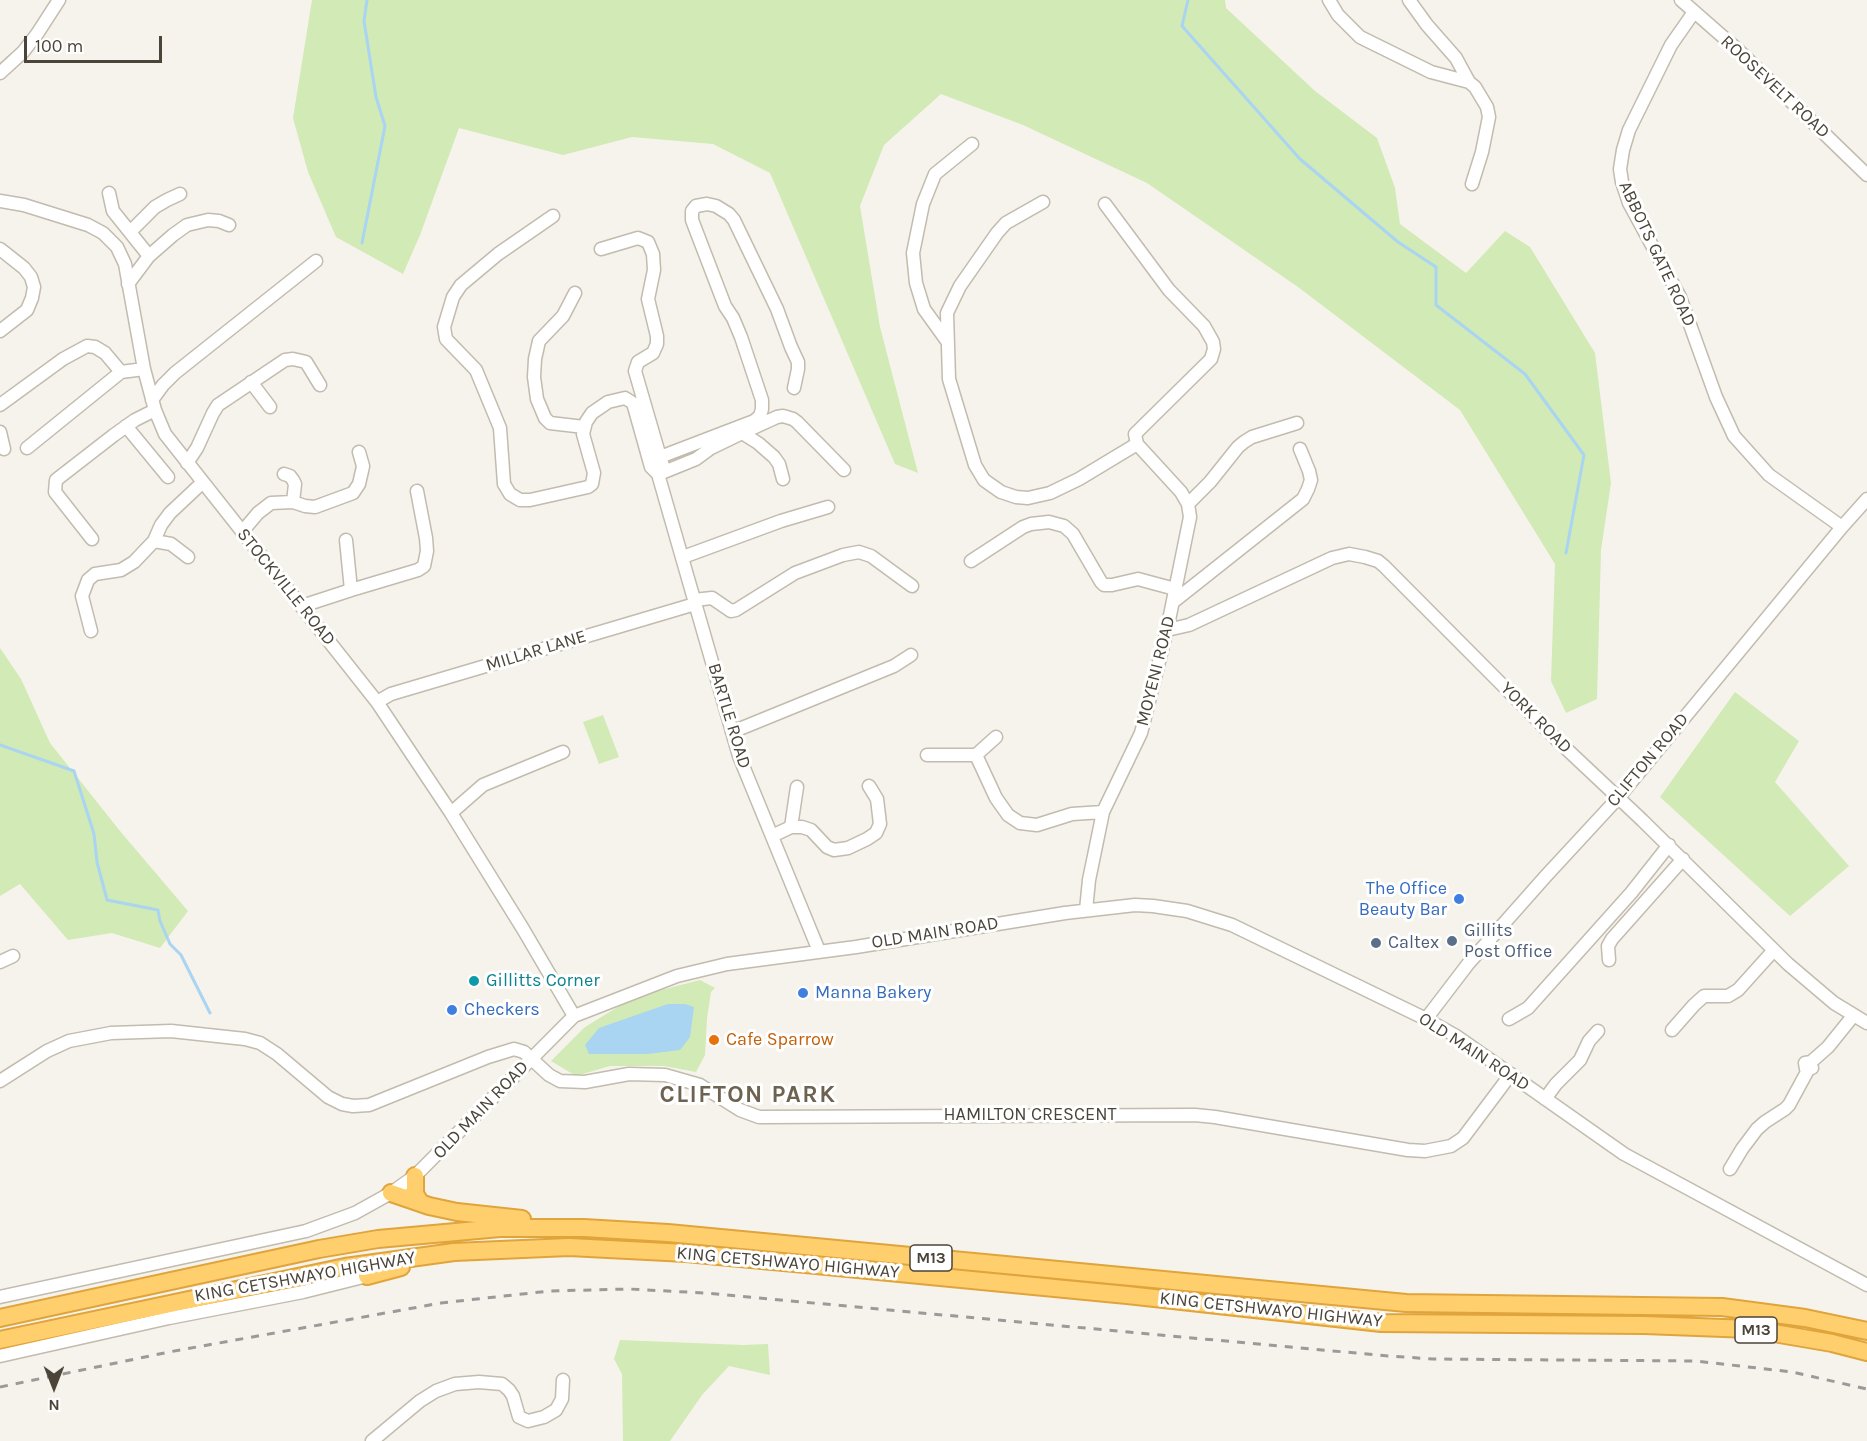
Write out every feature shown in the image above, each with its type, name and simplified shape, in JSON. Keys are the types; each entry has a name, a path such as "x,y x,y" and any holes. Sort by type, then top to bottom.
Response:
{"highway":[{"path":"415,1176 415,1194 420,1202"},
{"path":"391,1193 457,1212 584,1228"},
{"name":"KING CETSHWAYO HIGHWAY","path":"0,1318 378,1239 500,1228 584,1228 668,1233 1406,1303 1722,1307 1805,1318 1867,1331"},
{"name":"KING CETSHWAYO HIGHWAY","path":"0,1340 345,1266 454,1252 569,1247 686,1253 1127,1295 1381,1323 1644,1325 1750,1329 1790,1335 1867,1352"},
{"path":"367,1276 454,1252"}],"street":[{"path":"0,73 23,52 58,0"},
{"path":"1329,0 1338,15 1360,36 1431,72 1469,82"},
{"path":"1409,0 1456,58 1469,82 1475,87 1487,107 1489,117 1482,152 1472,184"},
{"name":"ROOSEVELT ROAD","path":"1681,0 1738,50 1867,175"},
{"name":"ABBOTS GATE ROAD","path":"1694,12 1671,45 1629,130 1620,169 1622,182 1629,203 1680,297 1716,398 1734,436 1769,475 1842,527"},
{"path":"947,341 924,309 916,283 913,253 920,215 935,174 972,144"},
{"path":"109,193 113,211 149,256"},
{"path":"131,231 138,222 161,203 180,194"},
{"name":"STOCKVILLE ROAD","path":"0,201 50,212 88,225 111,240 122,255 144,369 165,434 378,702 451,813 574,1016"},
{"path":"1043,202 1006,223 994,237 951,302 947,313 950,379 975,465 984,480 1001,492 1022,498 1050,493 1079,479 1137,444"},
{"path":"660,457 754,421 760,416 762,409 762,400 741,337 725,306 692,220 692,211 696,206 707,204 716,206 734,219 777,309 798,362 794,388"},
{"path":"1105,204 1169,290 1204,326 1213,342 1211,359 1136,432 1137,444 1174,484 1188,504 1244,442 1257,435 1297,423"},
{"path":"553,216 505,248 461,285 452,302 444,332 450,345 474,367 496,417 501,431 504,484 512,496 527,501 588,487 592,484 594,473 584,440 584,427 590,416 601,406 620,398 628,399 634,406 651,466 662,473"},
{"path":"128,284 149,256 187,225 208,219 229,225"},
{"path":"601,249 638,238 648,242 653,254 654,270 648,304 657,344 653,353 635,367 635,374 660,457 662,473"},
{"path":"0,331 27,310 34,287 29,274 2,255"},
{"path":"92,539 56,492 56,480 154,405 163,385 175,373 316,261"},
{"path":"575,293 563,316 539,341 534,376 537,399 545,418 550,423 584,427"},
{"path":"0,405 63,359 87,346 95,347 105,353 121,372"},
{"path":"187,463 198,448 215,409 225,399 285,360 293,358 306,362 320,385"},
{"path":"27,448 121,372 144,369"},
{"path":"251,382 270,407"},
{"path":"662,473 700,457 711,448 777,417 792,418 844,470"},
{"path":"126,426 168,477"},
{"path":"0,432 4,449"},
{"path":"742,433 758,442 774,457 779,464 783,479"},
{"path":"971,561 1023,527 1049,522 1064,526 1073,534 1104,585 1138,579 1174,596 1303,499 1311,480 1310,471 1300,449"},
{"path":"242,532 266,506 276,502 293,502 315,507 353,493 363,466 359,452"},
{"name":"BARTLE ROAD","path":"662,473 695,602 732,732 745,770 819,951"},
{"path":"284,474 293,480 295,488 293,502"},
{"path":"91,631 82,596 88,580 95,574 126,568 134,562 154,541 161,525 170,513 203,482"},
{"path":"302,606 418,570 424,566 427,551 426,538 417,491"},
{"name":"CLIFTON ROAD","path":"1426,1019 1476,955 1618,798 1867,499"},
{"name":"MOYENI ROAD","path":"1086,910 1087,891 1103,812 1141,733 1167,630 1190,517 1188,504"},
{"path":"683,557 790,518 828,507"},
{"path":"346,540 351,590"},
{"path":"154,541 171,544 188,557"},
{"path":"695,602 712,598 731,611 736,610 772,585 795,573 843,555 859,552 871,556 912,586"},
{"name":"YORK ROAD","path":"1167,630 1189,625 1332,558 1349,554 1373,559 1384,566 1557,740 1683,859 1803,978 1834,1003 1867,1023"},
{"name":"MILLAR LANE","path":"378,702 392,694 695,602"},
{"path":"732,732 894,666 911,655"},
{"path":"927,755 976,755 996,737"},
{"path":"451,813 483,785 563,752"},
{"path":"976,755 996,798 1008,815 1020,823 1037,825 1072,814 1103,812"},
{"path":"772,836 791,827 802,827 811,830 832,850 848,848 867,839 878,831 880,824 877,799 869,786"},
{"path":"791,827 797,787"},
{"path":"1509,1019 1528,1008 1631,893 1668,845"},
{"path":"1609,960 1608,946 1612,939 1683,859"},
{"name":"OLD MAIN ROAD","path":"0,1297 306,1231 355,1213 391,1193 415,1176 574,1016 698,970 1086,910 1152,906 1187,911 1232,925 1426,1019 1456,1036 1624,1154 1867,1285"},
{"path":"1672,1030 1704,996 1728,996 1738,990 1774,950"},
{"path":"0,962 13,956"},
{"path":"1730,1169 1757,1129 1789,1105 1810,1066 1853,1016"},
{"path":"0,1081 47,1051 69,1041 100,1034 127,1032 182,1031 256,1042 277,1054 328,1097 342,1104 353,1106 369,1105 510,1050 522,1050 531,1058"},
{"path":"1545,1099 1556,1083 1580,1060 1589,1041 1598,1031"},
{"name":"HAMILTON CRESCENT","path":"531,1058 549,1075 560,1081 585,1082 629,1074 665,1075 686,1080 700,1085 740,1110 759,1117 1195,1115 1417,1151 1446,1148 1463,1138 1485,1112 1511,1074"},
{"path":"0,1356 169,1318 303,1292 367,1276"},
{"path":"372,1441 420,1401 436,1391 455,1384 479,1382 502,1384 509,1390 519,1417 528,1421 556,1410 562,1399 563,1380"}],"green space":[{"path":"312,0 1225,0 1226,8 1315,91 1377,138 1395,188 1400,224 1466,273 1505,231 1530,247 1595,353 1611,483 1601,550 1597,699 1566,713 1551,681 1555,564 1460,410 1298,287 1147,183 1023,125 941,94 884,145 860,206 880,327 918,473 895,464 770,173 713,144 632,137 563,155 459,128 420,235 403,274 336,237 308,172 293,118"},
{"path":"0,648 21,679 50,743 188,911 160,948 112,933 68,940 20,884 0,896"},
{"path":"1735,692 1799,741 1775,782 1849,866 1790,916 1660,797"},
{"path":"603,715 619,757 599,764 583,722"},
{"path":"700,980 715,988 711,992 707,1018 705,1055 696,1072 664,1066 610,1066 576,1076 551,1061 585,1027 634,997"},
{"path":"620,1340 768,1344 770,1375 729,1366 702,1395 670,1441 623,1441 622,1374 614,1359"}],"water":[{"path":"668,1004 685,1004 694,1007 690,1037 680,1050 647,1054 589,1054 585,1045 599,1028"}],"waterway":[{"path":"362,243 385,126 376,97 364,21 367,0"},
{"path":"1188,0 1182,26 1300,159 1398,242 1436,267 1436,305 1525,374 1584,455 1566,553"},
{"path":"0,745 74,771 94,834 97,862 107,900 158,910 170,944 181,955 210,1013"}],"railway":[{"path":"0,1387 169,1352 441,1303 550,1291 629,1289 705,1293 1388,1356 1433,1359 1696,1361 1792,1372 1867,1389"}],"place":[{"name":"The Office Beauty Bar","path":"1459,899"},
{"name":"Gillits Post Office","path":"1452,941"},
{"name":"Caltex","path":"1376,943"},
{"name":"Gillitts Corner","path":"474,981"},
{"name":"Manna Bakery","path":"803,993"},
{"name":"Checkers","path":"452,1010"},
{"name":"Cafe Sparrow","path":"714,1040"}],"district":[{"name":"CLIFTON PARK","path":"748,1095"}]}
